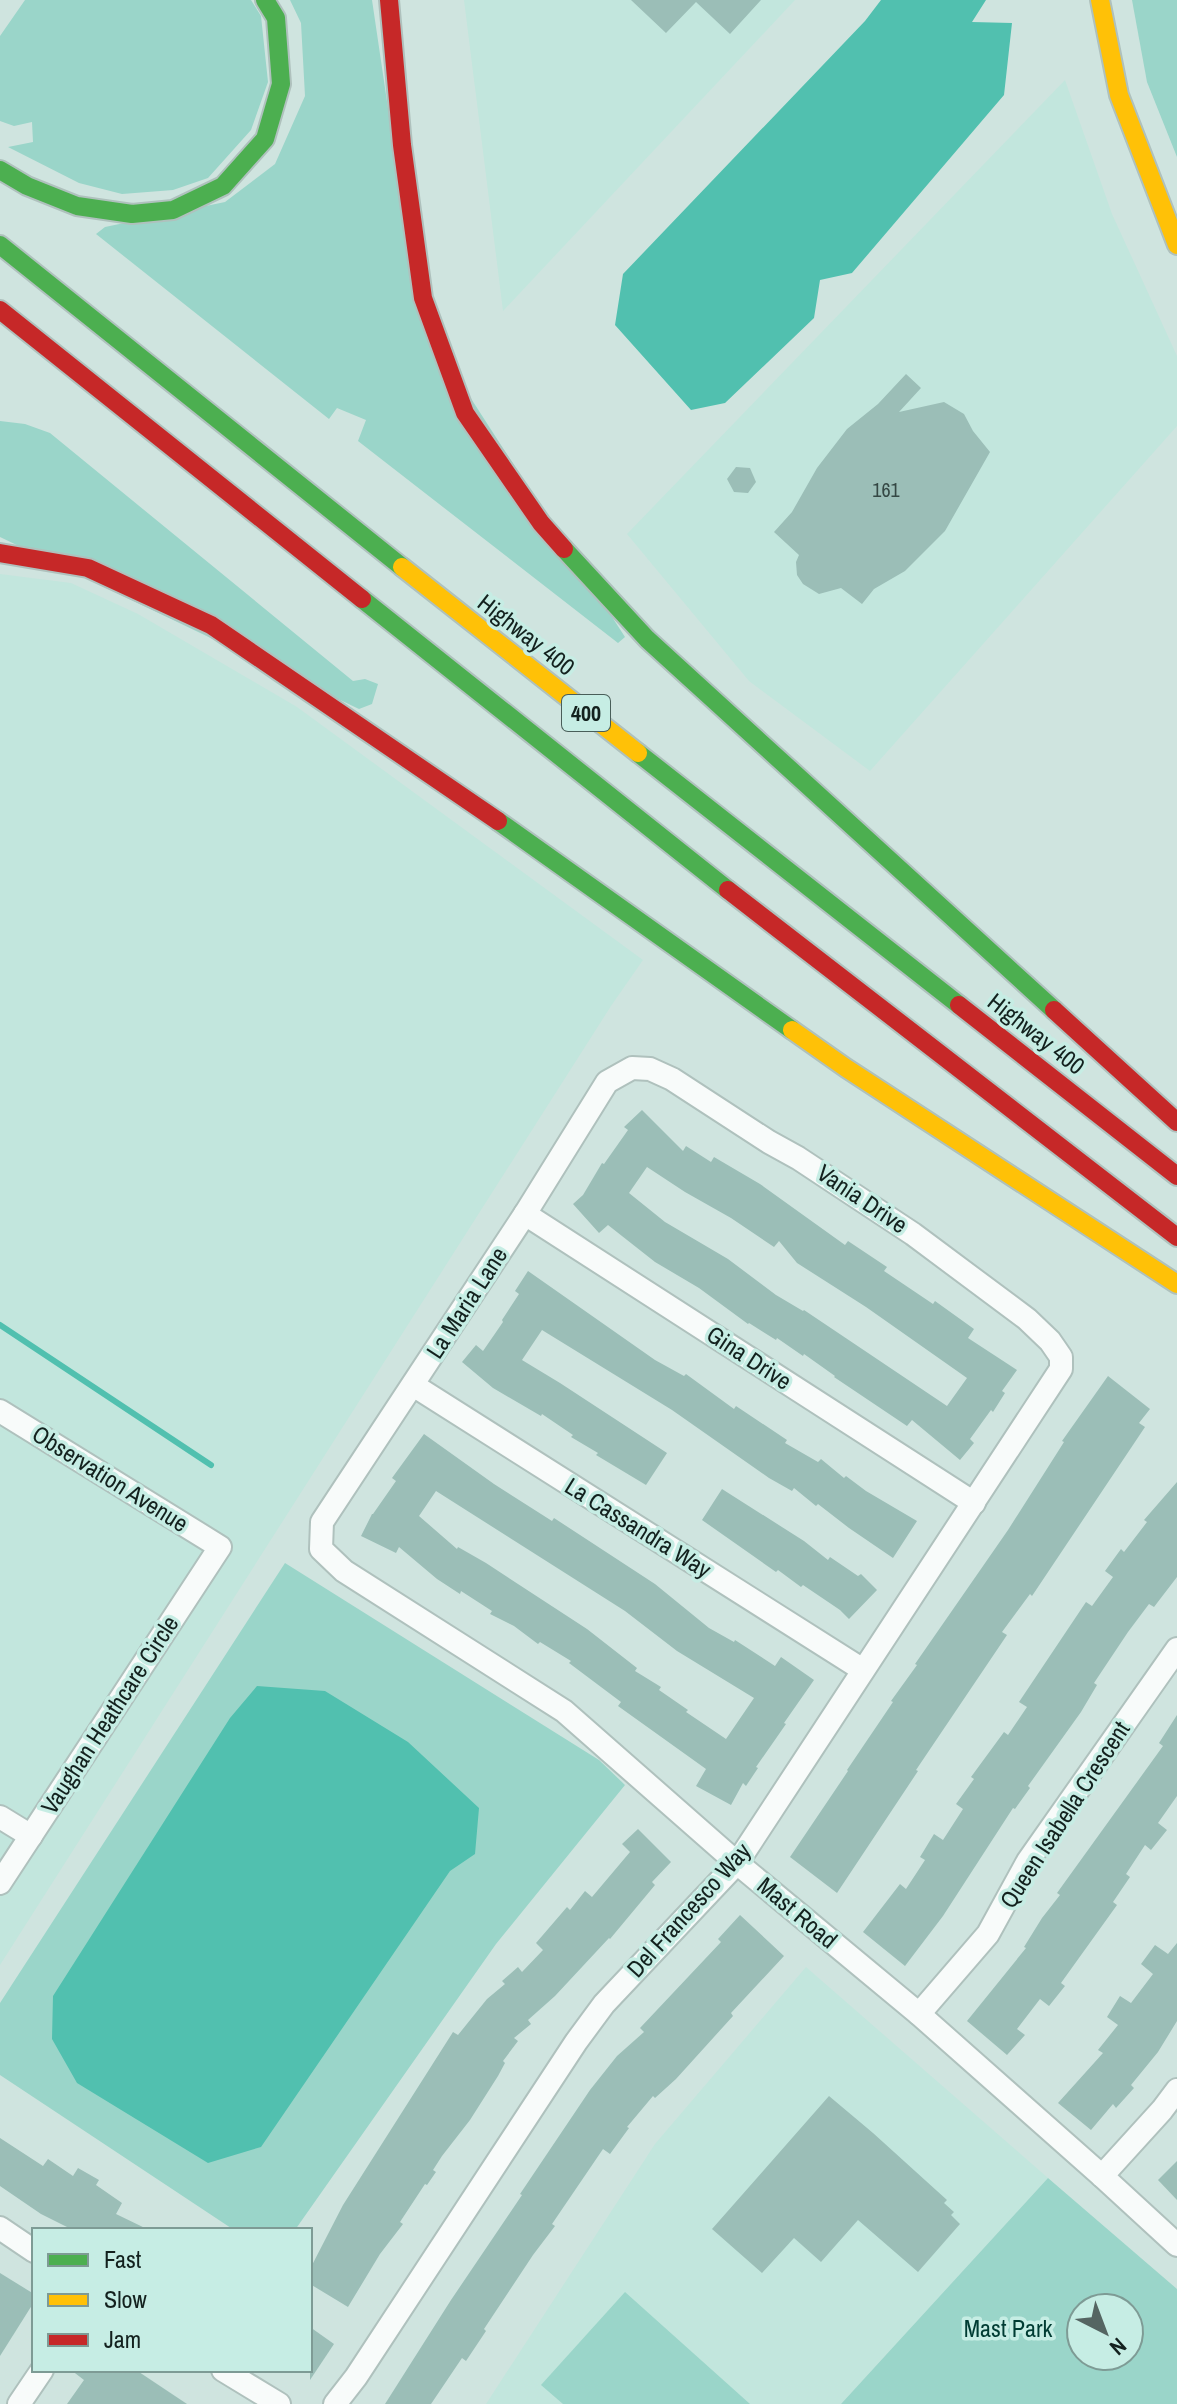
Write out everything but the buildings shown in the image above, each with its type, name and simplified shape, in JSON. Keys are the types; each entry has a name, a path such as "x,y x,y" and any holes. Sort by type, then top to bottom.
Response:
{"main road":[{"path":"0,170 27,186 77,206 132,214 173,210 223,186 265,139 281,84 276,18 265,0"},
{"path":"389,0 402,145 423,298 465,413 541,523 647,639 1177,1122"},
{"path":"1100,0 1119,95 1177,245"},
{"name":"Highway 400","path":"0,245 464,617 1177,1176"},
{"name":"400","path":"0,310 777,929 1177,1237"},
{"path":"0,332 56,355"},
{"path":"0,553 88,568 211,625 490,815 846,1068 1177,1284"}],"street":[{"name":"La Maria Lane","path":"321,1549 322,1522 525,1214 607,1082 632,1068"},
{"name":"Vania Drive","path":"632,1068 650,1069 672,1079 913,1234 1027,1319 1050,1341 1061,1357 1061,1369"},
{"name":"Gina Drive","path":"525,1214 974,1503"},
{"name":"Del Francesco Way","path":"335,2404 604,2004 737,1863 1061,1369"},
{"name":"La Cassandra Way","path":"413,1385 863,1670"},
{"name":"Observation Avenue","path":"0,1411 220,1547"},
{"name":"Vaughan Heathcare Circle","path":"0,1883 220,1547"},
{"name":"Mast Road","path":"321,1549 344,1571 564,1711 737,1863 919,2014 1177,2245"},
{"name":"Queen Isabella Crescent","path":"919,2014 988,1934 1028,1861 1177,1649"},
{"path":"0,1817 31,1836"},
{"path":"1102,2176 1177,2090"},
{"path":"0,2228 32,2250"},
{"path":"19,2404 41,2372"},
{"path":"226,2372 279,2404"}],"shaded area":[{"path":"464,0 795,0 503,311"},
{"path":"881,0 986,0 972,22 1012,23 1004,95 852,273 820,280 814,318 725,403 691,410 615,325 623,274 865,21"},
{"path":"1065,80 1112,214 1177,356 1177,426 870,771 749,681 627,534"},
{"path":"0,574 71,583 138,614 297,707 643,960 0,1965"},
{"path":"257,1686 325,1691 408,1742 479,1808 475,1854 450,1871 261,2147 208,2163 77,2083 52,2039 53,1996 230,1718"},
{"path":"806,1967 1048,2178 841,2404 486,2404 655,2144"}],"green space":[{"path":"25,0 251,0 261,16 268,82 251,130 208,178 173,190 122,194 79,183 8,147 33,142 32,122 14,126 0,121 0,36"},
{"path":"290,0 372,0 419,318 625,637 618,643 358,441 366,420 337,408 329,419 96,234 105,227 225,202 275,164 305,96 301,23"},
{"path":"1132,0 1177,0 1177,157 1147,82"},
{"path":"0,421 25,424 50,433 353,681 365,679 378,684 372,704 359,709 0,537"},
{"path":"285,1563 599,1760 625,1785 496,1944 296,2228 231,2228 0,2075 0,2003"},
{"name":"Mast Park","path":"1048,2178 1177,2289 1177,2404 841,2404"},
{"path":"625,2292 750,2404 563,2404 541,2385"}],"waterway":[{"path":"0,1325 211,1465"}],"traffic: fast":[{"path":"0,170 27,186 77,206 132,214 173,210 223,186 265,139 281,84 276,18 265,0"},
{"path":"0,245 402,567"},
{"path":"564,549 647,639 1054,1010"},
{"path":"362,599 728,890"},
{"path":"638,753 959,1005"},
{"path":"498,821 792,1030"}],"traffic: slow":[{"path":"1100,0 1119,95 1177,245"},
{"path":"402,567 638,753"},
{"path":"792,1030 1177,1284"}],"traffic: jam":[{"path":"389,0 402,145 423,298 465,413 541,523 564,549"},
{"path":"0,310 362,599"},
{"path":"0,553 88,568 211,625 498,821"},
{"path":"728,890 1177,1237"},
{"path":"959,1005 1177,1176"},
{"path":"1054,1010 1177,1122"}]}
